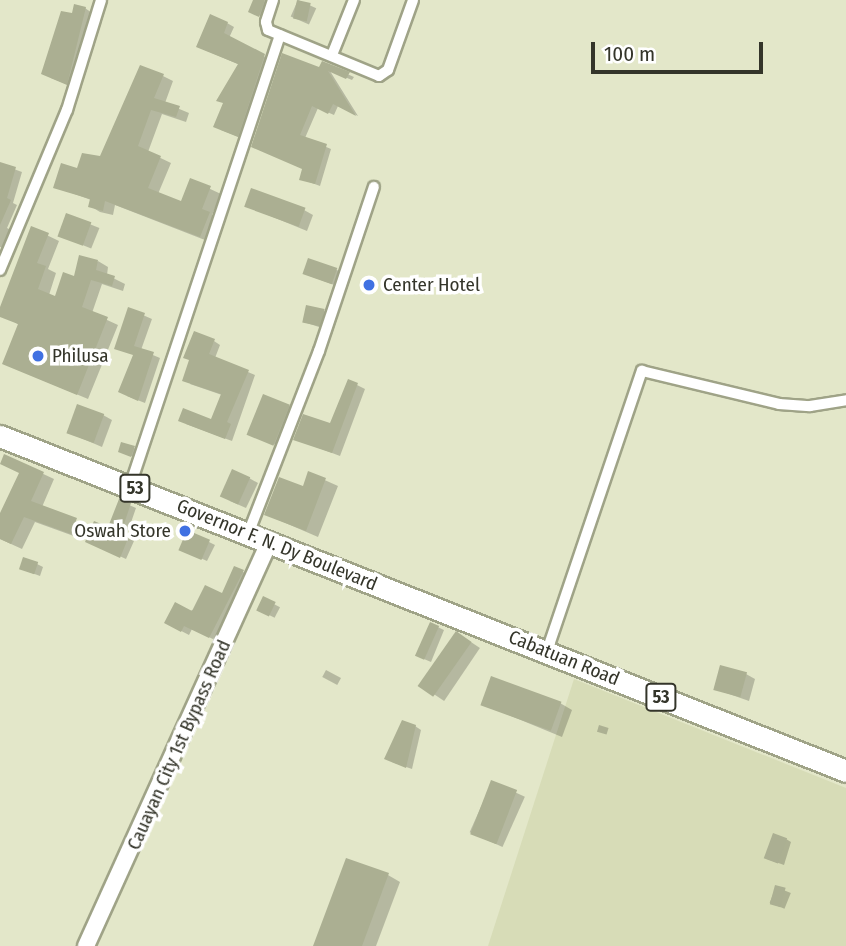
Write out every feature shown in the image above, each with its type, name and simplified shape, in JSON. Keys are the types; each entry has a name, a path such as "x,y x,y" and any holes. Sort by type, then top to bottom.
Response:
{"highway":[{"name":"Governor F. N. Dy Boulevard","path":"0,436 477,623"},
{"name":"Cabatuan Road","path":"477,623 846,771"}],"main road":[{"name":"Cauayan City 1st Bypass Road","path":"86,946 269,542"}],"street":[{"path":"0,270 67,110 101,0"},
{"path":"273,0 266,25 280,35 374,75 386,74 413,0"},
{"path":"332,55 354,0"},
{"path":"130,486 280,35"},
{"path":"248,534 319,351 374,187"},
{"path":"547,651 642,371 779,404 810,406 846,400"}],"shaded area":[{"path":"574,679 846,788 846,946 488,946"}],"building":[{"path":"253,0 265,0 259,17 248,12"},
{"path":"297,0 311,3 307,21 293,19"},
{"path":"74,4 86,7 67,85 41,74 61,11 72,13"},
{"path":"210,14 228,22 224,33 265,54 238,137 213,127 223,103 216,101 238,64 196,47"},
{"path":"282,53 319,67 322,61 350,72 346,79 328,71 356,116 333,104 328,114 312,106 300,135 327,144 315,184 299,180 302,169 251,147"},
{"path":"140,65 164,74 154,98 180,106 176,117 151,110 138,146 161,156 148,188 181,201 190,178 211,186 202,209 210,212 200,237 105,201 103,211 88,207 90,199 53,188 61,163 77,168 82,153 100,156"},
{"path":"0,162 16,167 7,198 11,200 0,225"},
{"path":"251,188 306,208 299,227 244,207"},
{"path":"66,213 91,222 83,246 57,236"},
{"path":"31,226 49,233 37,263 46,266 38,289 55,296 63,272 74,276 79,255 98,260 96,270 115,276 112,286 91,280 82,307 108,317 77,395 2,364 18,324 0,317 0,307"},
{"path":"308,258 337,268 332,284 302,274"},
{"path":"306,305 325,309 321,327 302,323"},
{"path":"128,307 145,313 134,346 154,352 138,401 118,392 133,355 114,349"},
{"path":"194,331 215,339 209,354 249,370 227,422 231,424 225,439 178,421 183,408 211,419 221,394 182,381 189,360 183,358"},
{"path":"348,379 358,383 332,453 293,440 303,414 330,423"},
{"path":"263,394 290,405 273,446 247,435"},
{"path":"77,404 104,414 94,443 66,433"},
{"path":"121,442 135,446 131,457 118,452"},
{"path":"4,454 44,472 31,501 77,518 71,534 24,517 11,544 0,539 0,513 19,473 0,464"},
{"path":"232,469 250,477 238,505 220,496"},
{"path":"308,471 326,478 306,531 264,515 279,477 303,486"},
{"path":"119,499 131,503 121,533 129,536 120,558 85,542 94,521 108,527"},
{"path":"187,530 210,540 201,560 178,550"},
{"path":"23,557 38,562 34,574 19,569"},
{"path":"234,566 244,570 209,638 184,626 181,632 164,623 175,602 192,611 205,585 222,593"},
{"path":"263,596 276,602 269,616 256,611"},
{"path":"430,622 439,626 424,660 415,656"},
{"path":"456,631 472,642 433,697 418,686"},
{"path":"720,665 747,672 740,697 713,690"},
{"path":"491,676 561,702 551,731 480,705"},
{"path":"402,720 416,725 406,768 384,759"},
{"path":"491,780 517,790 496,844 470,834"},
{"path":"773,833 787,838 778,864 764,858"},
{"path":"346,858 389,873 362,946 313,946"},
{"path":"775,885 786,888 780,907 770,904"}],"place":[{"name":"Center Hotel","path":"369,285"},
{"name":"Philusa","path":"38,356"},
{"name":"Oswah Store","path":"185,531"}]}
